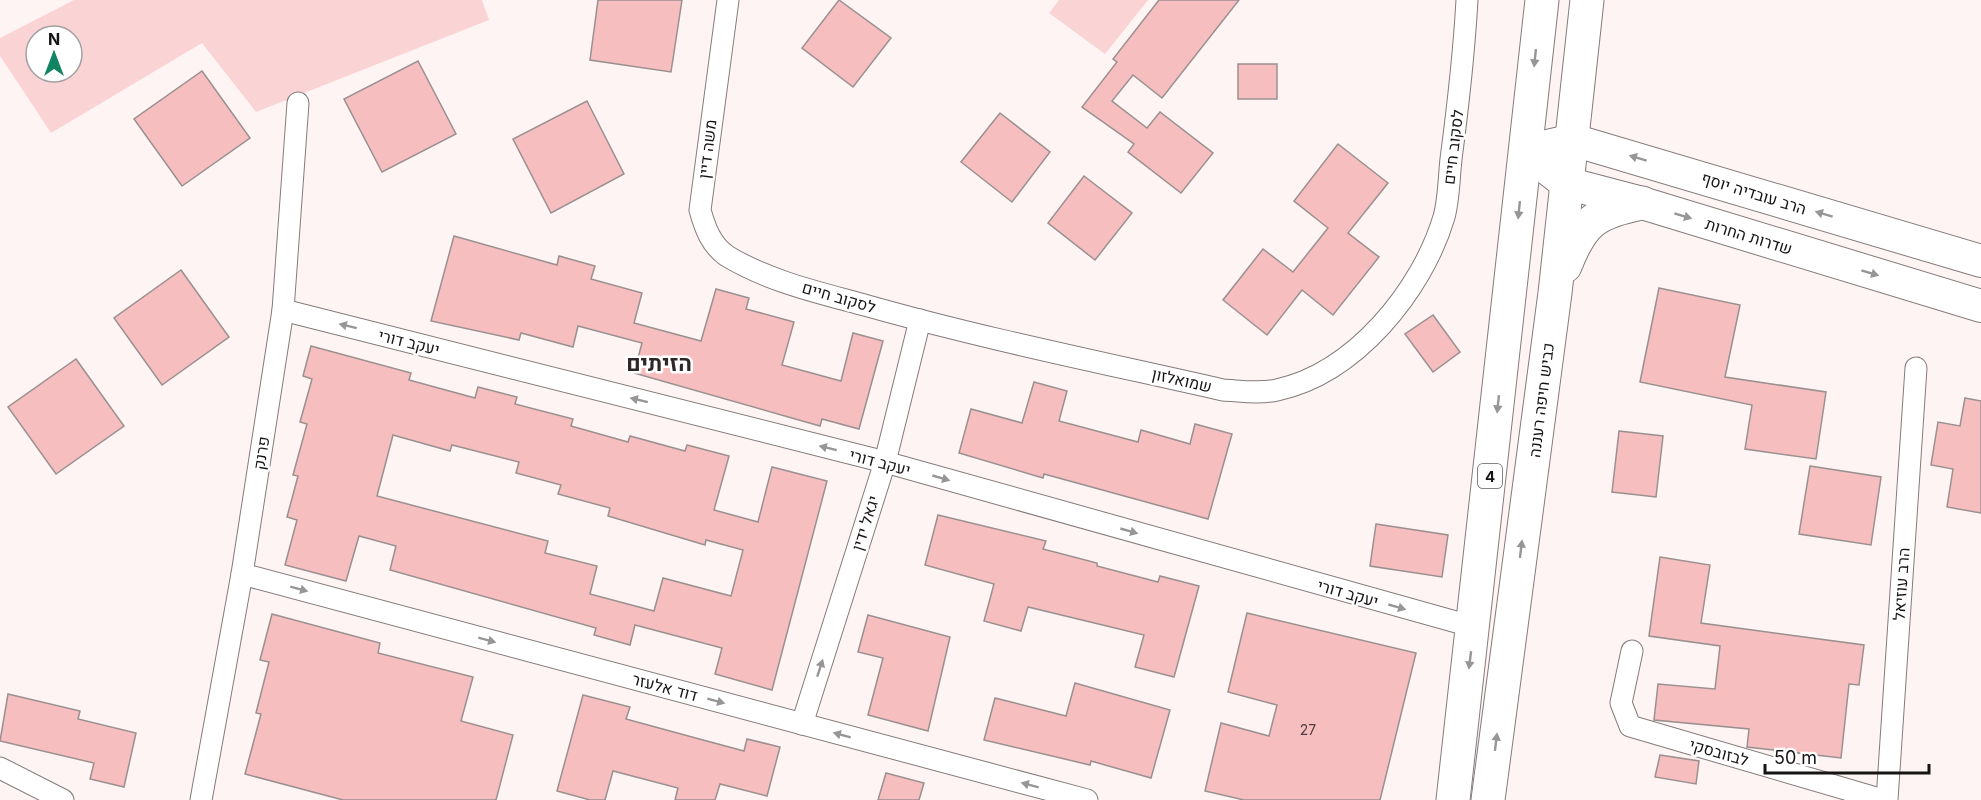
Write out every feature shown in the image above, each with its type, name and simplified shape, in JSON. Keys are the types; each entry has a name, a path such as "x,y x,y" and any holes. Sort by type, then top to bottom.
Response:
{"highway":[{"name":"4","path":"1453,800 1542,0"},
{"name":"כביש חיפה רעננה","path":"1488,800 1555,293 1587,0"},
{"path":"1555,293 1576,238 1591,220 1612,208 1641,203"}],"main road":[{"path":"1526,152 1573,140"},
{"name":"הרב עובדיה יוסף","path":"1573,140 1981,261"},
{"name":"שדרות החרות","path":"1526,152 1566,183 1641,203 1981,306"}],"street":[{"name":"משה דיין","path":"728,0 700,210 707,234 725,255 759,271"},
{"name":"לסקוב חיים","path":"1412,288 1444,217 1463,70 1467,0"},
{"name":"פרנק","path":"208,798 283,310 298,103"},
{"name":"לסקוב חיים","path":"759,271 800,287 920,320"},
{"name":"שמואלזון","path":"920,320 1222,390 1252,393 1277,390 1323,374 1360,347 1412,288"},
{"name":"יעקב דורי","path":"283,310 885,462 1474,627"},
{"name":"יגאל ידין","path":"802,724 885,462 920,320"},
{"name":"הרב עוזיאל","path":"1885,800 1916,368"},
{"name":"דוד אלעזר","path":"242,574 1087,800"},
{"name":"לבזובסקי","path":"1632,651 1621,703 1630,726 1885,800"},
{"path":"0,768 63,800"}],"shaded area":[{"path":"74,0 482,0 489,20 256,112 202,43 51,133 0,56 0,38 24,26 24,84 84,84 84,24 27,24"},
{"path":"1059,0 1148,0 1105,54 1049,13"}],"building":[{"path":"598,0 682,0 671,72 590,60"},
{"path":"839,0 891,38 853,87 802,48"},
{"path":"1159,0 1239,0 1162,98 1133,75 1112,101 1147,128 1160,112 1213,153 1181,193 1128,152 1134,144 1082,107 1117,62 1113,59"},
{"path":"418,61 456,134 382,172 344,99"},
{"path":"1238,64 1277,64 1277,99 1238,99"},
{"path":"202,71 250,138 182,186 134,119"},
{"path":"587,101 624,174 551,213 513,139"},
{"path":"1000,113 1050,152 1012,202 961,162"},
{"path":"1338,144 1388,183 1348,233 1379,257 1333,315 1302,290 1267,335 1223,300 1263,249 1293,272 1328,228 1294,201"},
{"path":"1084,176 1132,213 1095,260 1048,223"},
{"path":"454,236 557,265 559,256 595,266 591,279 642,293 634,323 701,341 716,289 749,298 746,309 794,322 782,365 841,381 853,333 883,341 859,429 822,419 820,426 634,373 642,343 578,326 573,347 521,333 519,340 431,321"},
{"path":"181,270 229,337 162,385 114,318"},
{"path":"1659,288 1740,305 1725,377 1826,392 1816,459 1745,449 1752,405 1640,382"},
{"path":"1433,315 1460,352 1433,372 1405,334"},
{"path":"311,346 411,373 409,380 475,398 478,387 517,397 515,404 573,419 571,426 628,442 630,436 685,451 687,445 729,456 714,510 758,522 772,467 827,481 772,690 715,674 722,648 635,625 630,645 594,635 596,628 390,570 396,546 359,536 346,581 285,565 297,520 287,517 298,476 293,475 307,424 300,422 312,379 303,376","holes":["393,435 450,451 452,445 519,462 516,473 561,485 558,494 610,508 608,516 705,545 706,540 743,550 731,596 663,578 654,611 590,594 597,566 545,553 548,541 377,496"]},
{"path":"76,359 124,426 56,474 8,407"},
{"path":"1034,382 1067,391 1059,421 1138,442 1141,430 1190,444 1195,424 1232,434 1208,519 1044,474 1043,478 959,453 971,409 1022,423"},
{"path":"1965,398 1981,401 1981,513 1947,507 1953,469 1931,465 1938,422 1960,426"},
{"path":"1619,431 1663,436 1656,497 1612,492"},
{"path":"1810,466 1881,477 1871,545 1799,534"},
{"path":"938,515 1046,541 1043,549 1097,563 1097,566 1158,582 1160,576 1199,586 1174,677 1135,667 1144,635 1028,607 1021,631 984,621 994,584 925,565"},
{"path":"1376,524 1448,535 1442,577 1370,566"},
{"path":"1660,557 1710,565 1701,623 1864,645 1859,685 1849,684 1841,758 1747,747 1749,729 1654,720 1658,684 1715,689 1720,646 1649,636"},
{"path":"1247,613 1416,653 1380,800 1244,800 1205,791 1221,723 1269,736 1277,705 1228,692"},
{"path":"272,614 380,643 378,653 473,677 461,721 513,735 496,800 343,800 245,774 261,714 256,713 269,662 260,660"},
{"path":"868,615 950,637 928,731 868,715 883,658 858,652"},
{"path":"1075,683 1170,710 1151,778 1091,761 1090,765 984,740 995,698 1066,716"},
{"path":"8,694 80,711 78,719 136,733 124,787 90,779 94,763 0,741"},
{"path":"583,695 630,707 626,719 744,751 747,739 780,747 767,796 720,784 715,800 675,800 678,788 613,771 605,800 590,800 557,791"},
{"path":"1660,755 1699,761 1696,784 1655,777"},
{"path":"886,773 924,783 919,800 878,800"}],"district":[{"name":"הזיתים","path":"659,363"}]}
